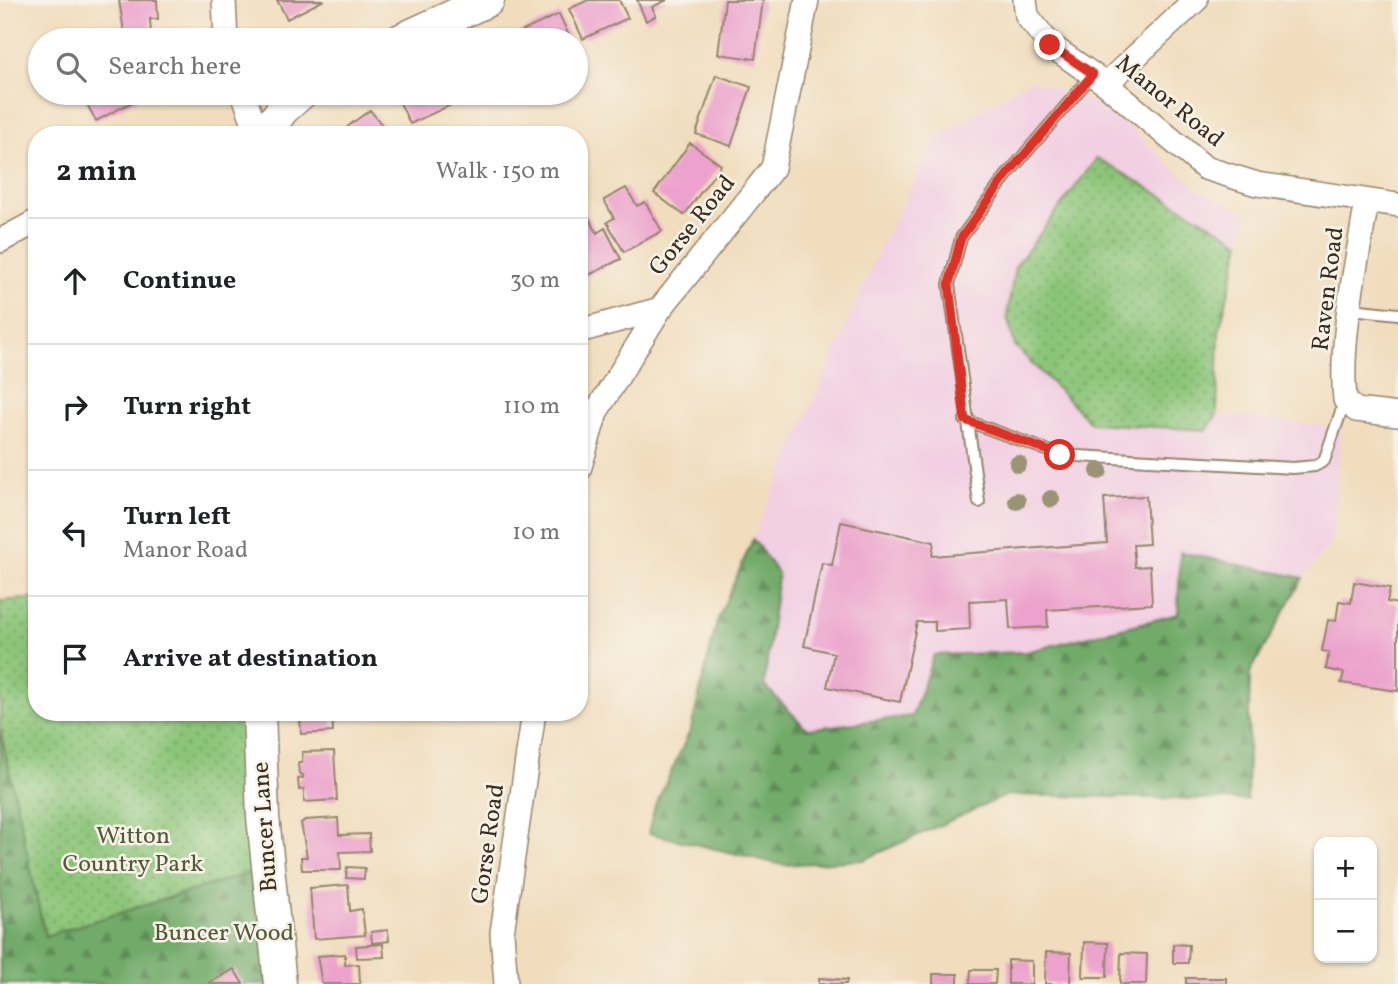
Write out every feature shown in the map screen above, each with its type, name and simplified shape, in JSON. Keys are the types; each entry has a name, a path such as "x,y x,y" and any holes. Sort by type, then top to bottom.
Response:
{"main road":[{"path":"427,28 488,0"},
{"path":"271,126 290,105"},
{"name":"Buncer Lane","path":"259,721 263,817 280,984"}],"street":[{"path":"224,0 225,28"},
{"name":"Gorse Road","path":"588,439 596,412 660,309 774,168 807,0"},
{"name":"Manor Road","path":"1025,0 1027,16 1038,33 1099,79 1205,168 1258,184 1398,205"},
{"path":"1099,79 1196,0"},
{"path":"247,105 255,126"},
{"name":"Raven Road","path":"1345,392 1351,309 1367,201"},
{"path":"0,241 28,226"},
{"path":"588,329 660,309"},
{"path":"1345,392 1356,410 1398,415"},
{"name":"Gorse Road","path":"506,984 502,933 533,721"}],"lane":[{"path":"979,502 965,420 949,284 961,238 1007,175 1099,79"},
{"path":"1351,309 1398,314"},
{"path":"965,420 1060,455 1293,468 1315,466 1324,461 1345,392"}],"shaded area":[{"path":"1030,80 1109,107 1195,188 1248,213 1219,331 1217,414 1341,427 1333,540 1241,660 863,860 783,865 648,833 655,806 691,729 717,621 881,246 937,137"}],"green space":[{"path":"1097,158 1241,242 1219,331 1217,414 1207,430 1091,423 1015,346 1007,316 1015,267"},
{"path":"753,539 778,574 764,685 807,729 912,716 934,655 1026,652 1178,614 1180,552 1303,578 1250,673 1247,800 1007,795 863,860 783,865 648,833 655,806 691,729 717,621"},
{"name":"Witton Country Park","path":"28,599 28,721 260,721 280,984 0,984 0,601"},
{"name":"Buncer Wood","path":"0,728 45,936 268,867 280,984 0,984"}],"building":[{"path":"119,0 157,0 158,19 150,19 150,28 123,28"},
{"path":"277,0 324,0 287,19"},
{"path":"588,0 619,0 628,18 588,37 588,28 578,28 569,9"},
{"path":"637,0 667,0 652,7 656,16 646,21"},
{"path":"725,0 763,0 755,59 718,54"},
{"path":"559,14 565,28 529,28"},
{"path":"716,75 751,87 731,146 696,134"},
{"path":"87,105 127,105 96,121"},
{"path":"401,105 451,105 410,124"},
{"path":"370,110 383,126 349,126"},
{"path":"690,143 721,165 684,215 654,193"},
{"path":"626,188 637,206 645,202 662,231 624,252 607,222 614,218 604,200"},
{"path":"588,216 597,233 605,228 621,259 588,276"},
{"path":"1146,496 1149,544 1133,545 1135,567 1150,566 1152,604 1047,610 1048,627 1010,629 1008,599 969,601 970,629 935,631 935,622 917,622 900,702 827,687 834,653 804,646 822,563 832,565 841,522 934,542 932,556 1107,543 1104,498"},
{"path":"1354,582 1390,588 1387,602 1398,604 1398,691 1341,683 1344,673 1326,669 1329,652 1322,651 1328,620 1336,621 1339,601 1351,603"},
{"path":"300,721 332,721 333,732 301,734"},
{"path":"334,751 337,800 304,802 304,789 299,790 298,779 303,778 303,775 299,774 298,763 302,763 302,752"},
{"path":"338,818 339,835 369,834 370,851 340,852 341,870 302,870 301,857 307,857 301,823 305,820"},
{"path":"347,867 365,868 364,879 346,878"},
{"path":"348,885 350,911 362,909 365,935 314,939 310,888"},
{"path":"388,930 389,941 372,943 371,932"},
{"path":"1084,942 1108,943 1107,977 1083,977"},
{"path":"383,944 384,957 357,958 356,946"},
{"path":"1173,944 1189,945 1188,963 1173,963"},
{"path":"1046,952 1071,953 1070,984 1045,984"},
{"path":"1121,953 1147,954 1146,984 1120,984"},
{"path":"345,954 345,965 359,964 360,984 322,984 317,956"},
{"path":"1008,960 1032,961 1032,984 1008,984"},
{"path":"234,969 243,984 211,984 210,982"},
{"path":"971,970 996,970 995,984 970,984"},
{"path":"933,974 958,974 958,984 933,984"},
{"path":"819,978 847,980 846,984 819,984"},
{"path":"1186,978 1226,978 1226,984 1186,984"}],"route":[{"path":"1050,45 1093,74 1007,175 961,238 949,284 965,420 1060,455"}]}
